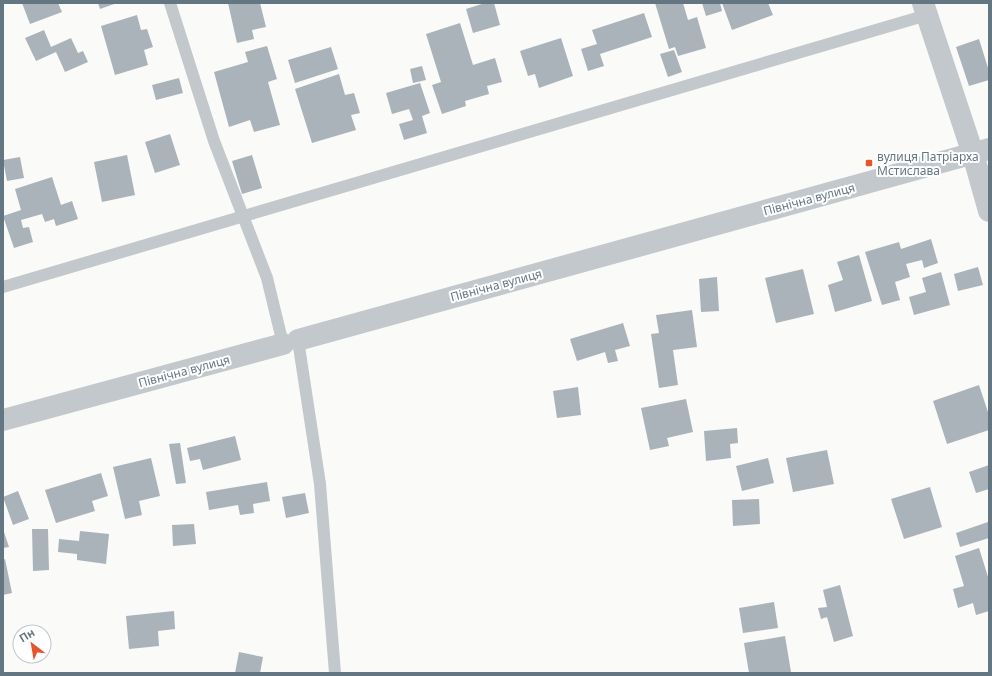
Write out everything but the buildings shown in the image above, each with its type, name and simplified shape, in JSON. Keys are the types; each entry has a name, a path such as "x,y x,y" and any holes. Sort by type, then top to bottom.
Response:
{"street":[{"path":"925,9 981,152 989,211"},
{"name":"Північна вулиця","path":"3,420 981,152"}],"lane":[{"path":"170,3 214,141 290,342 320,484 335,673"},
{"path":"3,287 243,216 925,9"}],"place":[{"name":"вулиця Патріарха Мстислава","path":"869,163"}]}
